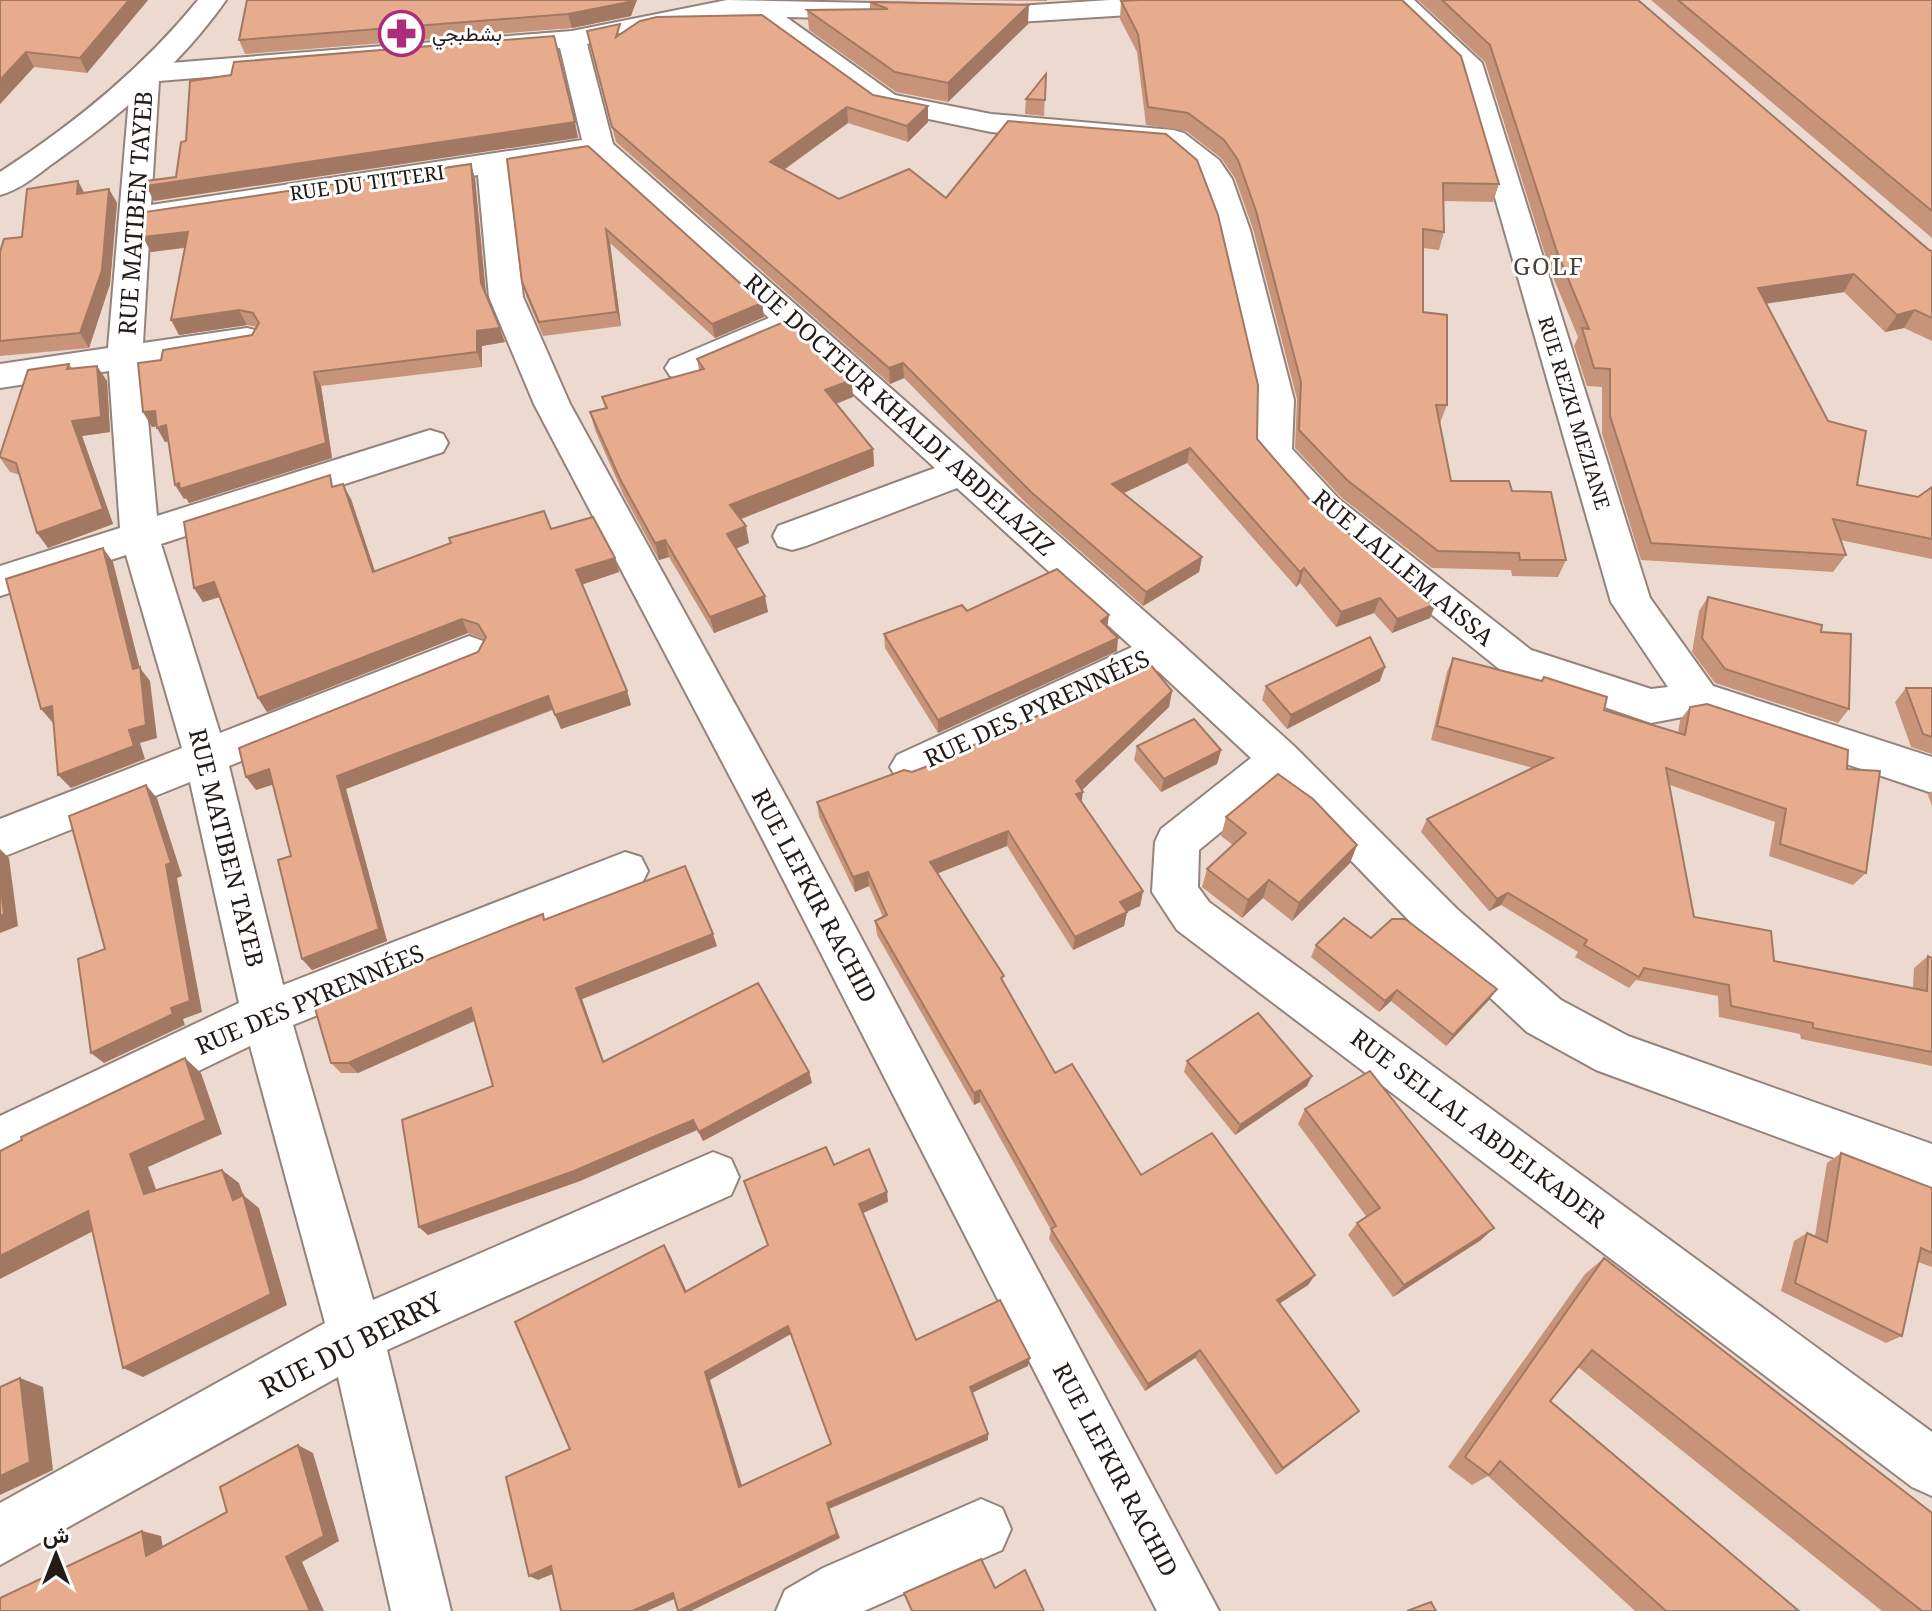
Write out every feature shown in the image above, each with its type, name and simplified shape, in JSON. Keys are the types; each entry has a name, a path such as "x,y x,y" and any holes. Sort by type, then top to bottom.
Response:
{"street":[{"path":"0,186 145,74 194,25 212,0"},
{"path":"663,0 741,8 871,5 1018,14 1240,0"},
{"name":"RUE REZKI MEZIANE","path":"1398,0 1472,69 1631,602 1698,698"},
{"path":"145,74 572,39 741,8"},
{"name":"RUE LALLEM AISSA","path":"741,8 886,102 991,123 1173,139 1208,167 1222,192 1276,400 1274,452 1327,510 1517,661 1651,706 1698,698 1932,775"},
{"path":"572,39 599,147"},
{"name":"RUE MATIBEN TAYEB","path":"145,74 125,357 140,538 206,758 266,1014 356,1336 421,1611"},
{"name":"RUE DU TITTERI","path":"136,217 599,147"},
{"name":"RUE DOCTEUR KHALDI ABDELAZIZ","path":"599,147 1163,651 1280,759 1441,923 1544,1016 1613,1054 1932,1169"},
{"name":"RUE LEFKIR RACHID","path":"492,164 506,297 552,404 774,817 1189,1611"},
{"path":"682,368 794,320"},
{"path":"0,376 247,339"},
{"path":"0,581 430,443"},
{"path":"792,536 961,472"},
{"name":"RUE DES PYRENNÉES","path":"912,767 1163,651"},
{"path":"0,839 469,652"},
{"name":"RUE SELLAL ABDELKADER","path":"1280,759 1177,842 1175,892 1193,916 1932,1467"},
{"name":"RUE DES PYRENNÉES","path":"0,1142 266,1014 625,871"},
{"name":"RUE DU BERRY","path":"0,1535 356,1336 713,1177"},
{"path":"835,1604 981,1529"}],"building":[{"path":"0,0 129,0 80,58 26,52 0,80"},
{"path":"247,0 629,2 568,14 239,40"},
{"path":"1402,0 1461,56 1499,184 1443,183 1444,232 1423,229 1423,312 1447,315 1447,405 1436,405 1451,481 1509,481 1512,491 1551,492 1566,560 1520,560 1519,553 1438,551 1347,480 1299,430 1301,382 1256,211 1238,160 1224,140 1188,113 1148,107 1138,34 1121,1"},
{"path":"1442,0 1638,0 1932,251 1932,318 1915,310 1897,315 1854,274 1758,288 1828,421 1866,431 1857,485 1918,497 1932,487 1932,539 1833,519 1846,555 1651,543 1610,416 1610,369 1594,368 1582,328 1589,329 1557,252 1490,45"},
{"path":"1678,0 1932,0 1932,211"},
{"path":"870,2 1029,5 948,83 895,72 807,10 888,9"},
{"path":"762,15 873,95 928,106 907,126 847,107 770,162 839,199 909,169 946,198 1008,121 1166,134 1197,160 1218,215 1258,385 1257,439 1316,507 1436,604 1397,619 1380,598 1341,612 1304,568 1300,572 1190,448 1112,484 1202,557 1146,592 1031,492 903,363 889,368 612,127 587,31 620,24 616,37 640,21 657,17"},
{"path":"554,36 575,122 146,186 146,181 176,177 181,142 186,141 190,81 231,75 234,62"},
{"path":"1046,74 1045,100 1026,99"},
{"path":"588,146 762,303 712,324 606,229 617,312 539,322 522,282 507,159"},
{"path":"471,164 481,283 500,328 477,331 477,352 314,372 326,443 180,489 179,483 175,485 166,425 157,428 155,411 143,412 138,363 161,360 163,350 252,335 259,323 253,313 239,310 171,320 188,232 143,237 145,212"},
{"path":"78,181 77,194 109,189 102,270 80,333 0,341 0,252 4,239 22,237 27,189"},
{"path":"786,321 852,380 825,390 873,449 730,505 746,526 727,534 765,596 710,617 665,540 655,543 620,479 590,412 607,408 602,397 704,369 697,359"},
{"path":"69,364 67,369 97,366 101,417 72,421 103,509 37,533 16,463 0,455 28,370"},
{"path":"330,475 332,487 343,484 373,572 451,543 449,538 544,511 551,529 593,517 615,558 576,570 627,691 555,715 548,696 337,776 379,929 302,959 278,860 291,856 269,769 246,777 239,748 478,652 486,637 478,624 462,619 258,698 214,582 194,588 184,522"},
{"path":"103,548 133,669 140,667 146,725 129,730 134,746 58,775 52,706 41,709 6,579"},
{"path":"1057,569 1109,615 1101,621 1118,638 938,720 884,634 962,605 967,611"},
{"path":"1708,597 1822,625 1821,632 1851,634 1849,709 1725,669 1702,638"},
{"path":"1370,637 1385,667 1291,715 1266,686"},
{"path":"1453,658 1542,681 1544,677 1607,697 1604,710 1685,735 1690,707 1707,704 1848,750 1847,769 1880,771 1866,873 1780,844 1786,809 1666,768 1694,917 1771,931 1774,961 1927,991 1928,956 1932,958 1932,1052 1813,1028 1813,1023 1731,1006 1729,985 1644,968 1639,977 1584,945 1587,940 1508,893 1497,899 1427,819 1553,758 1437,726"},
{"path":"1150,664 1172,691 1076,781 1083,792 1076,794 1143,891 1120,902 1127,912 1075,937 1008,831 930,862 1004,976 1001,978 1055,1073 1072,1064 1141,1175 1212,1133 1315,1275 1277,1300 1359,1411 1283,1468 1200,1350 1148,1384 1051,1229 1056,1226 980,1090 974,1093 875,921 887,915 868,872 853,877 817,802 904,770 912,772 928,766"},
{"path":"1906,688 1932,688 1932,737 1923,734"},
{"path":"1194,719 1221,750 1164,779 1137,746"},
{"path":"1278,774 1313,799 1357,845 1299,903 1269,880 1248,900 1207,869 1246,833 1226,817"},
{"path":"146,785 171,863 166,865 190,1001 171,1008 173,1014 91,1053 78,959 105,949 69,816"},
{"path":"685,866 713,934 576,988 603,1062 758,983 809,1072 699,1132 693,1120 574,1171 419,1227 402,1120 493,1086 471,1008 348,1063 331,1063 314,1005 543,914 544,920"},
{"path":"0,880 4,914 0,916"},
{"path":"1344,918 1371,938 1392,919 1405,919 1497,989 1453,1035 1397,990 1385,1001 1316,945"},
{"path":"1258,1013 1312,1076 1240,1125 1187,1061"},
{"path":"185,1058 206,1120 130,1154 144,1194 222,1170 233,1200 243,1195 271,1294 123,1368 88,1211 0,1256 0,1151 22,1140 21,1137"},
{"path":"1370,1071 1494,1228 1404,1285 1357,1223 1380,1208 1305,1109"},
{"path":"826,1147 834,1165 869,1149 887,1192 859,1204 916,1340 1000,1300 1030,1358 970,1387 988,1434 827,1503 837,1534 678,1611 673,1593 632,1611 561,1611 551,1566 529,1576 506,1477 570,1449 515,1322 664,1245 685,1292 768,1245 744,1181","holes":["788,1326 831,1444 739,1487 705,1372"]},
{"path":"1841,1153 1932,1188 1932,1253 1921,1248 1902,1336 1795,1283 1807,1233 1827,1242"},
{"path":"1604,1258 1932,1513 1932,1611 1922,1611 1592,1350 1550,1401 1799,1611 1666,1611 1500,1461 1489,1475 1465,1457"},
{"path":"20,1378 30,1462 0,1476 0,1387"},
{"path":"298,1445 324,1536 286,1557 310,1611 0,1611 0,1598 142,1531 146,1556 227,1512 220,1487"},
{"path":"981,1559 995,1588 1025,1570 1044,1611 912,1611 904,1593"},
{"path":"1431,1602 1436,1611 1407,1611"}],"place":[{"name":"بشطبجي","path":"401,34"}],"district":[{"name":"GOLF","path":"1549,267"}]}
